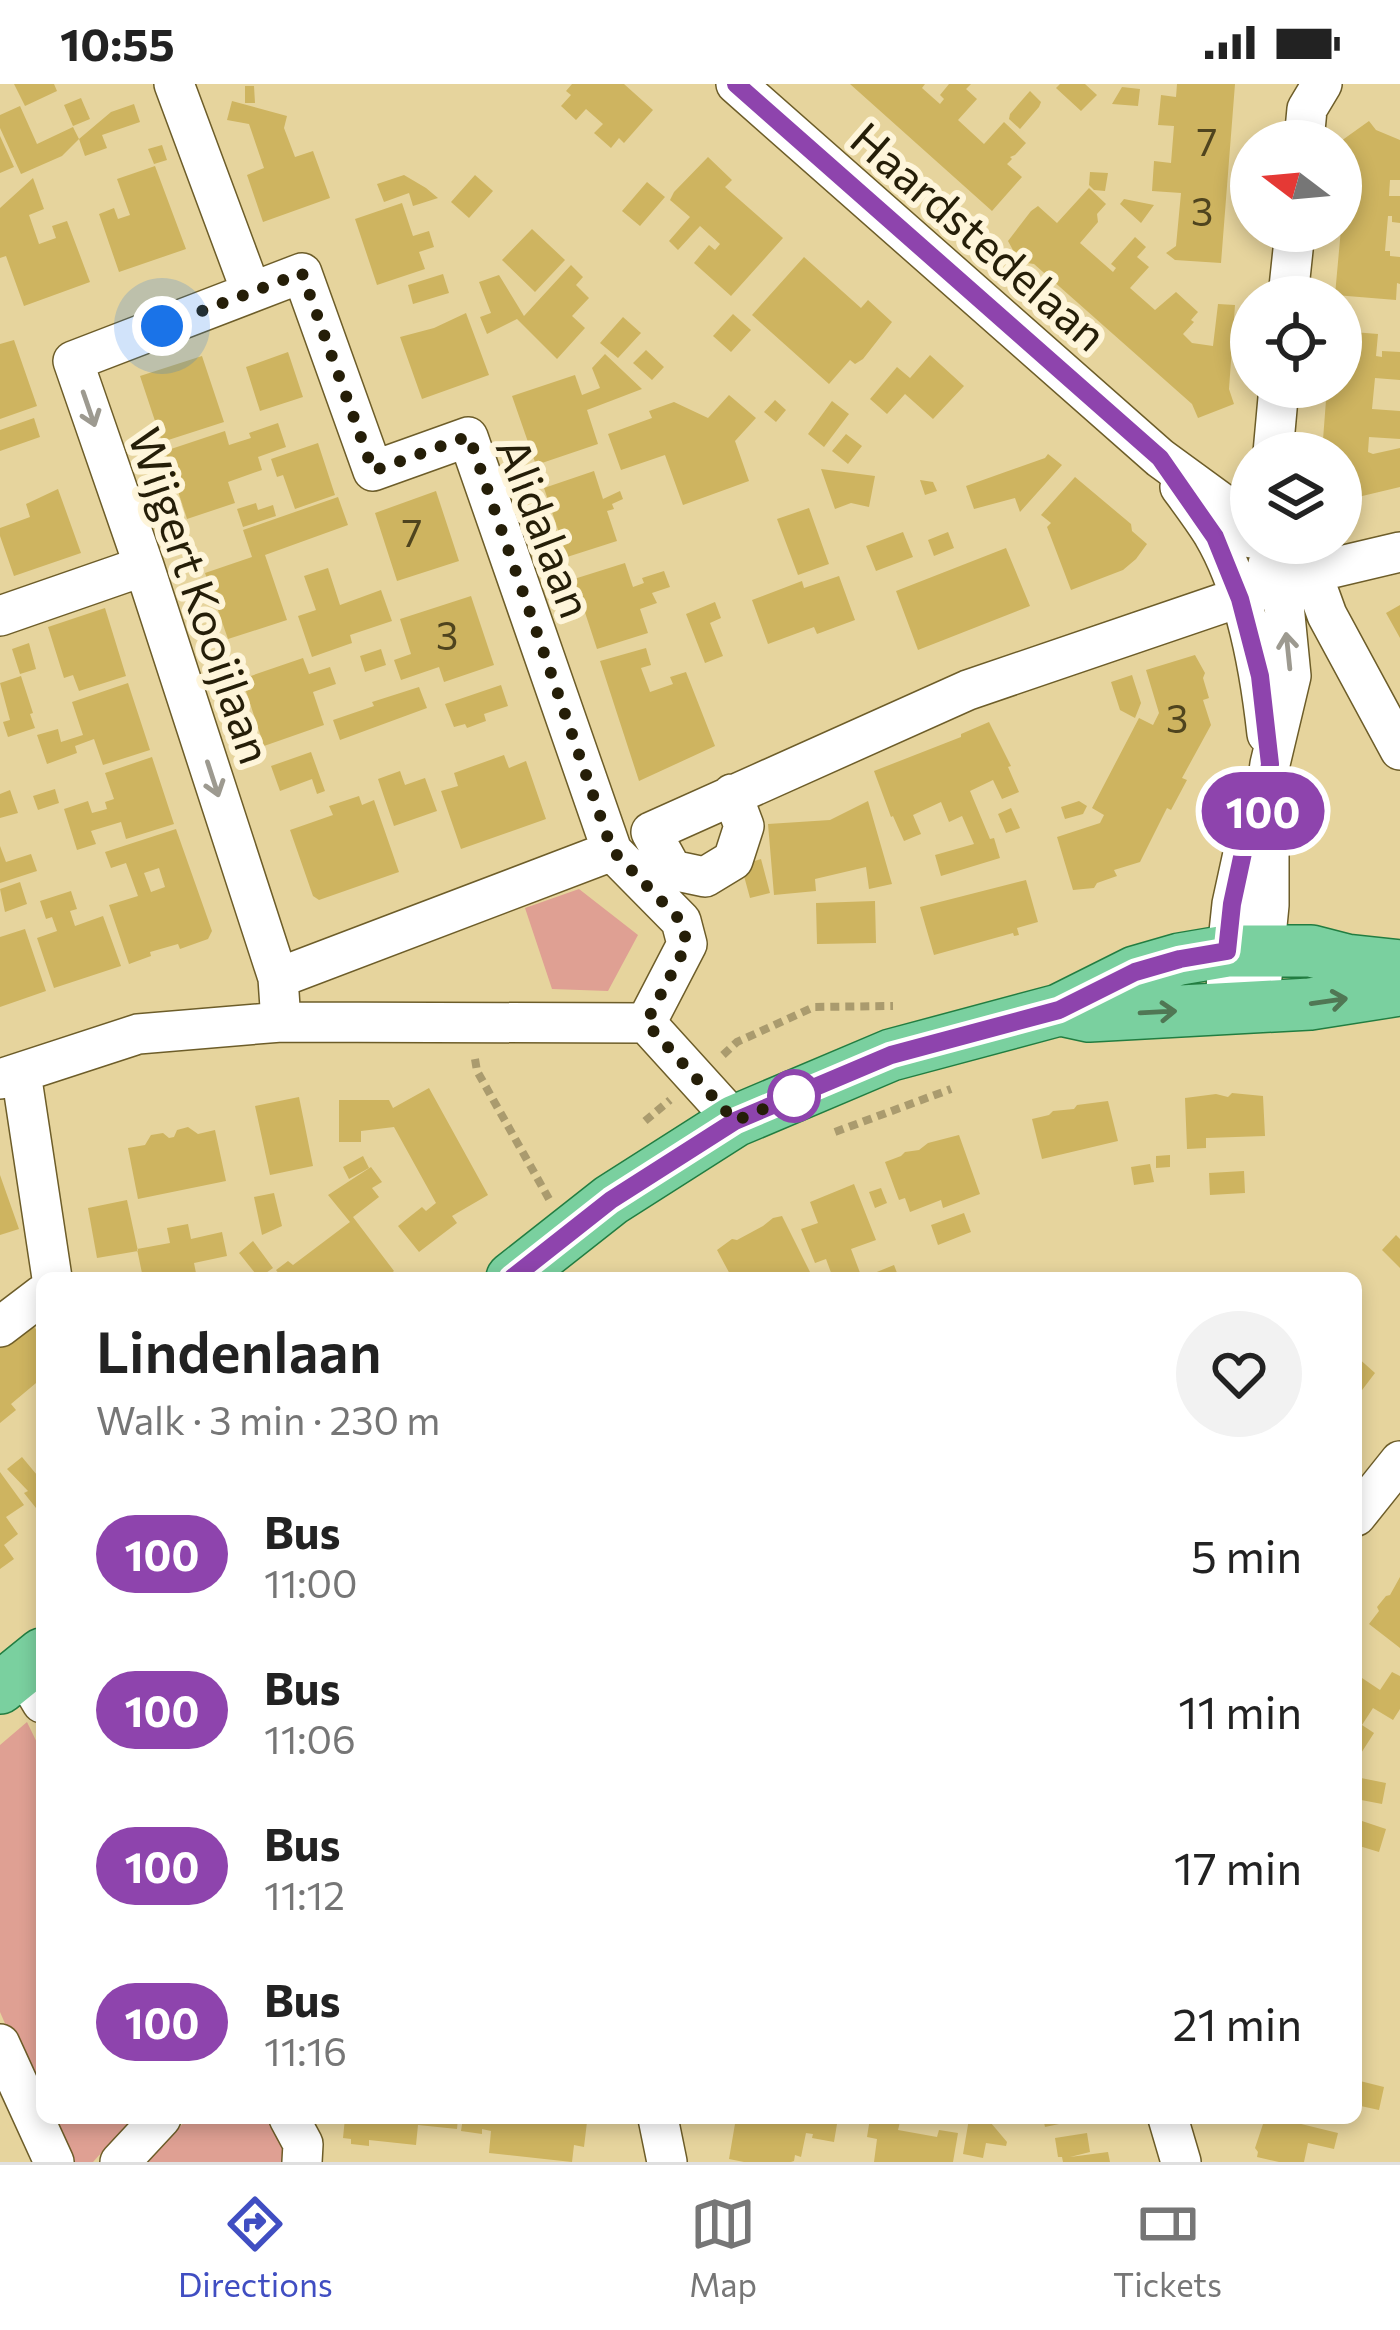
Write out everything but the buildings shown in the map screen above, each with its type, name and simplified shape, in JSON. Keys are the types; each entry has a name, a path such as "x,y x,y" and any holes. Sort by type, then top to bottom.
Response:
{"main road":[{"path":"520,1272 611,1200 735,1121 891,1055 1059,1010 1135,972 1180,959 1246,951 1311,951 1400,966"},
{"path":"1059,1010 1089,1016 1310,1004 1400,990"}],"street":[{"path":"174,84 251,291"},
{"name":"Haardstedelaan","path":"736,84 1160,458 1230,509"},
{"path":"1306,120 1322,84"},
{"name":"Alidalaan","path":"251,291 302,273 373,471 469,436 612,850"},
{"name":"Wijgert Kooijlaan","path":"251,291 73,361 278,978 281,1022"},
{"name":"Haardstedelaan","path":"1160,458 1215,537 1240,599 1260,676 1270,764"},
{"path":"731,794 968,690 1240,599 1298,567 1400,552"},
{"path":"0,616 144,566"},
{"name":"Haardstedelaan","path":"1298,567 1400,750"},
{"name":"Haardstedelaan","path":"1242,1007 1246,951 1232,904 1244,848 1261,826 1291,676 1298,567"},
{"path":"278,978 612,850 681,921 687,944 646,1023"},
{"path":"51,1272 10,1076 138,1034 281,1022 646,1023 735,1121"},
{"path":"0,1328 36,1299"},
{"path":"1362,1508 1400,1461"},
{"path":"0,2044 36,2123"},
{"path":"37,2124 54,2162"},
{"path":"120,2162 155,2124"},
{"path":"292,2124 303,2144 302,2162"},
{"path":"659,2124 667,2162"},
{"path":"1170,2124 1180,2162"}],"path":[{"path":"469,1022 476,1071 551,1202"},
{"path":"822,1136 953,1088"}],"shaded area":[{"path":"579,889 638,935 608,991 552,989 525,908"},
{"path":"27,1722 36,1741 36,2094 0,2012 0,1745"},
{"path":"49,2124 128,2124 93,2162 66,2162"},
{"path":"182,2124 284,2124 306,2162 147,2162"}],"bus line":[{"name":"100","path":"520,1272 611,1200 735,1121 891,1055 1059,1010 1135,972 1227,951 1244,848 1261,826 1270,764 1260,676 1240,599 1215,537 1160,458 736,84"}],"route":[{"path":"162,326 302,273 373,471 469,436 612,850 681,921 687,944 646,1023 735,1121 813,1088 794,1096"}]}
